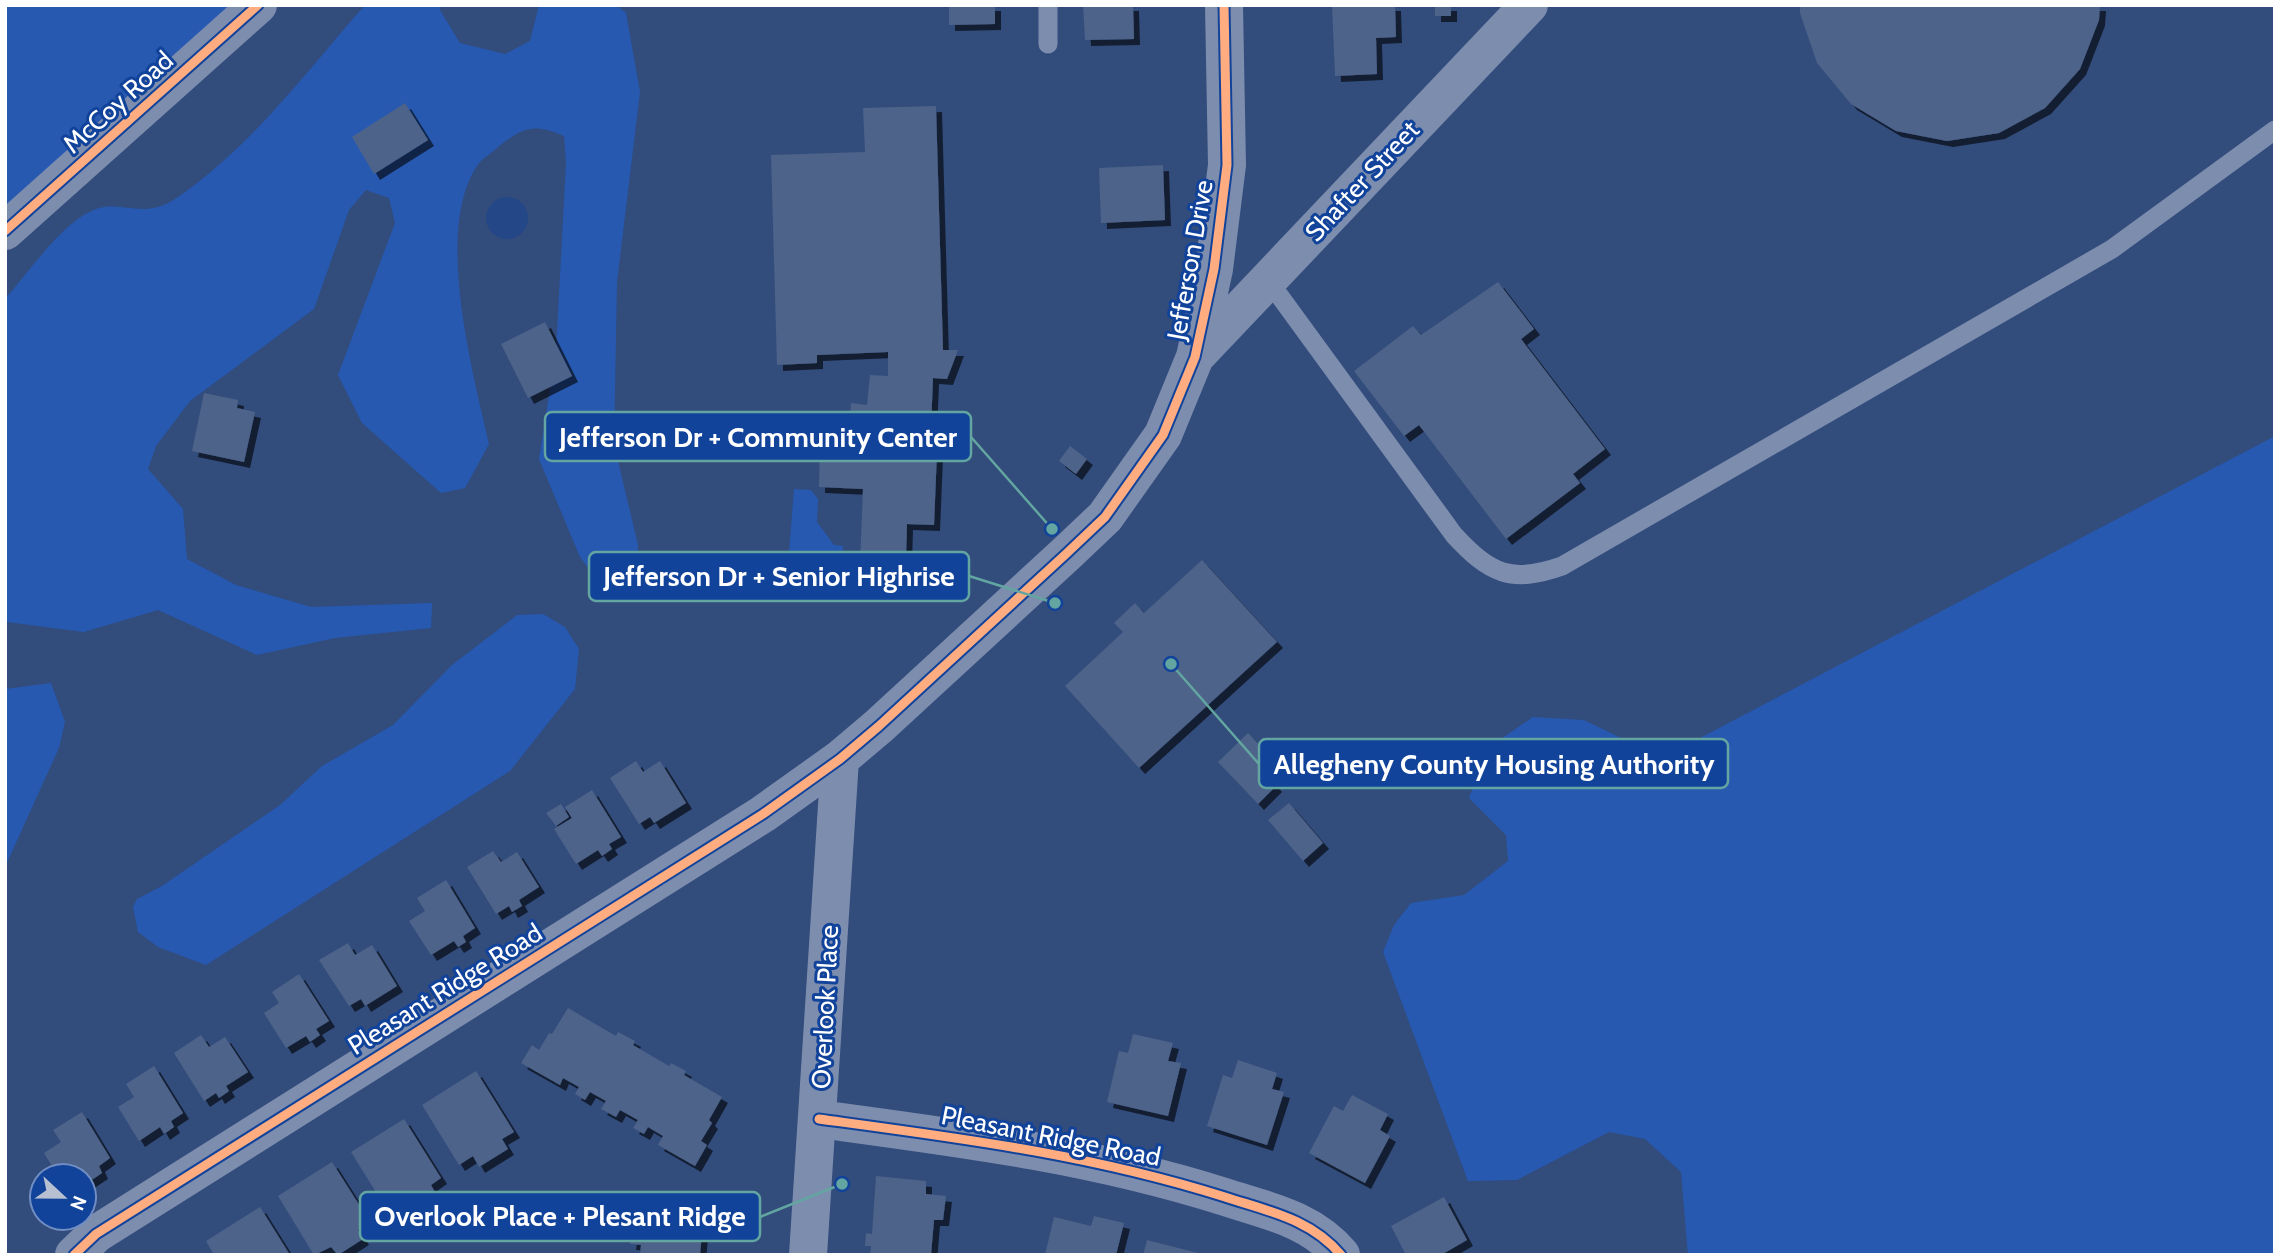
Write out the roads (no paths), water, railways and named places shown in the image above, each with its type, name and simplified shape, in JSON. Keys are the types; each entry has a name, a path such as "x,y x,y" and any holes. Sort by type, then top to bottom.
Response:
{"street":[{"name":"McCoy Road","path":"5,231 258,5"},
{"name":"Jefferson Drive","path":"840,759 1105,517 1163,435 1195,357 1214,269 1227,165 1224,5"},
{"name":"Shafter Street","path":"1195,357 1528,5"},
{"name":"Overlook Place","path":"808,1255 819,1119 840,759"},
{"name":"Pleasant Ridge Road","path":"74,1255 96,1234 763,814 840,759"},
{"name":"Pleasant Ridge Road","path":"819,1119 1018,1146 1162,1177 1293,1219 1317,1230 1341,1255"}],"lane":[{"path":"1048,5 1048,44"},
{"path":"1268,280 1454,535 1476,559 1502,574 1533,576 1562,566 2112,249 2275,130"}],"place":[{"name":"Jefferson Dr + Community Center","path":"1052,529"},
{"name":"Jefferson Dr + Senior Highrise","path":"1055,603"},
{"name":"Allegheny County Housing Authority","path":"1171,664"},
{"name":"Overlook Place + Plesant Ridge","path":"842,1184"}]}
